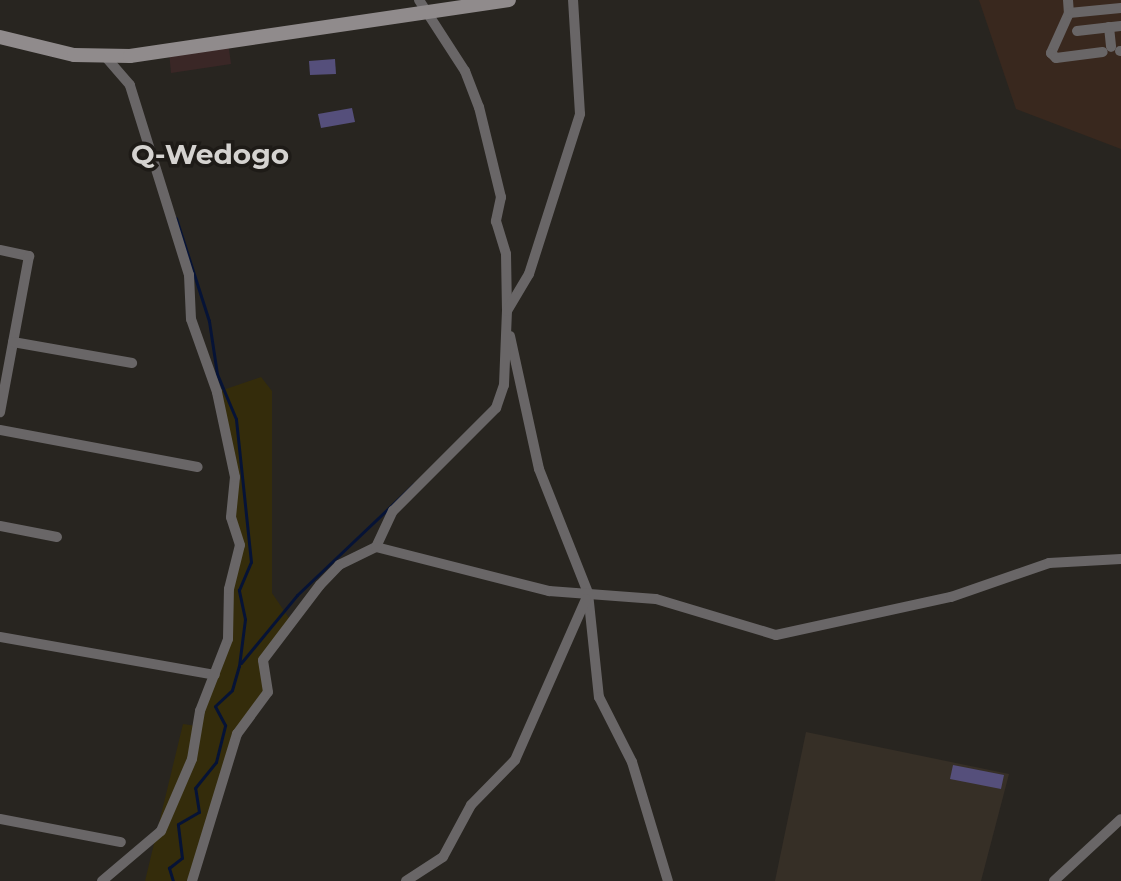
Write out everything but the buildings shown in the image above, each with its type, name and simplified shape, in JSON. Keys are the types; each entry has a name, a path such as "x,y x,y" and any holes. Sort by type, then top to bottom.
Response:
{"street":[{"path":"192,881 237,734 268,692 263,660 339,565 376,547 393,511 496,408 504,385 506,254 496,221 501,197 479,107 465,71 419,0"},
{"path":"453,13 469,0"},
{"path":"0,37 105,56 453,13 509,0"},
{"path":"573,0 580,114 529,274 507,311 539,469 588,593 599,697 632,762 668,881"},
{"path":"1068,0 1069,13 1051,53 1056,58 1114,51 1109,27"},
{"path":"1069,13 1121,8"},
{"path":"1077,31 1121,26"},
{"path":"102,881 161,831 192,759 228,639 229,589 239,556 231,517 235,477 217,392 191,319 189,275 130,85 105,56"},
{"path":"0,250 29,256 0,412"},
{"path":"13,342 132,363"},
{"path":"0,430 198,467"},
{"path":"0,526 57,537"},
{"path":"376,547 494,580 656,599 707,618 789,635 951,597 1049,563 1121,559"},
{"path":"406,881 443,857 471,805 515,760 588,593"},
{"path":"0,637 215,675"},
{"path":"0,819 121,842"},
{"path":"1054,881 1121,819"}],"shaded area":[{"path":"979,0 1121,0 1121,149 1016,109"},
{"path":"228,42 231,64 171,73 169,51"},
{"path":"806,732 1009,774 981,881 775,881"}],"sand":[{"path":"261,377 272,391 272,593 291,621 263,660 269,686 244,719 192,881 145,881 183,724 197,726 228,639 229,589 239,556 231,517 235,477 217,392"}],"waterway":[{"path":"173,881 169,868 182,858 178,824 199,812 195,788 216,762 225,725 215,706 232,690 239,666 245,619 239,590 251,562 236,419 217,374 209,321 176,218"},
{"path":"241,663 297,595 414,484"}],"district":[{"name":"Q-Wedogo","path":"210,154"}]}
